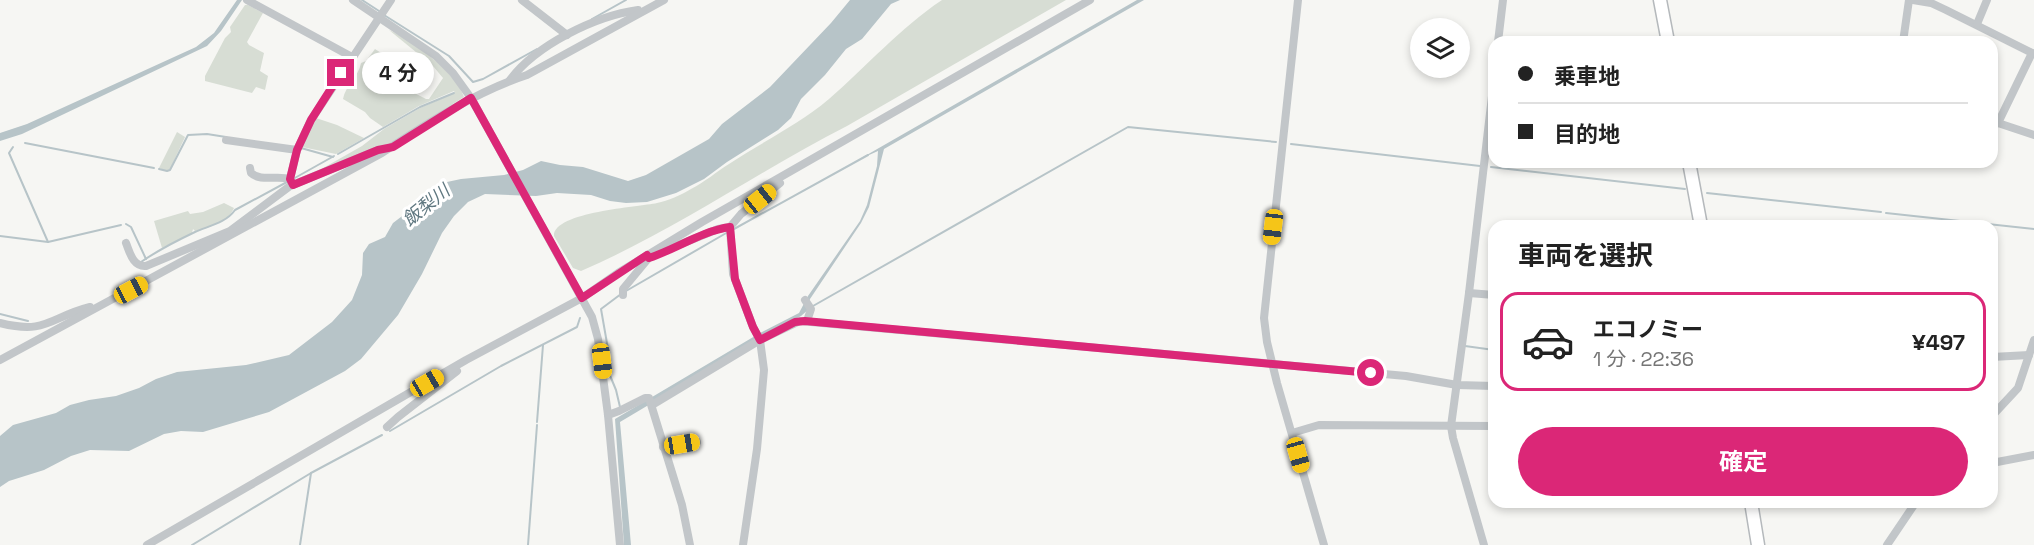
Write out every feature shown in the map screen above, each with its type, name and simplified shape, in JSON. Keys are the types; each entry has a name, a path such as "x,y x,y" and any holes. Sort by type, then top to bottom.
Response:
{"highway":[{"path":"1659,0 1667,36"},
{"path":"1690,168 1700,220"},
{"path":"1752,508 1758,545"}],"street":[{"path":"248,0 352,57"},
{"path":"353,0 436,56 453,73 473,102 592,317 598,339 608,415 620,545"},
{"path":"291,182 297,150 311,120 391,0"},
{"path":"522,0 567,35"},
{"path":"644,10 651,0"},
{"path":"0,360 393,147 510,80 527,75 664,0"},
{"path":"147,545 1090,0"},
{"path":"1298,0 1264,306 1266,336 1273,365 1324,545"},
{"path":"1500,36 1503,0"},
{"path":"1904,36 1911,0 1931,3 2033,54 1998,117"},
{"path":"1977,24 1988,0"},
{"path":"510,80 547,47 567,35 587,25 636,10 644,10"},
{"path":"1998,123 2034,135"},
{"path":"1484,545 1451,426 1488,130"},
{"path":"226,140 297,150"},
{"path":"126,243 136,264 143,266 231,233 291,182 378,150 393,147"},
{"path":"250,168 251,173 256,177 283,177 291,182"},
{"path":"622,294 648,256 717,229 730,227 741,214 783,180 784,175"},
{"path":"730,227 733,274 759,338 764,383 743,545"},
{"path":"1469,292 1488,294"},
{"path":"807,321 809,304"},
{"path":"0,322 13,326 37,327 87,308 96,308"},
{"path":"651,402 759,338 795,322 807,321 1406,376 1457,386 1488,386"},
{"path":"1998,410 2019,388 2034,340"},
{"path":"1998,357 2029,355"},
{"path":"387,427 466,364 466,360"},
{"path":"608,415 645,398 651,402 682,505 690,545"},
{"path":"1292,433 1319,426 1488,426"},
{"path":"663,447 697,442"},
{"path":"1998,462 2034,455"},
{"path":"1887,545 1912,508"}],"shaded area":[{"path":"942,0 1066,0 649,238 581,271 573,268 554,236 557,228 581,216 666,201 696,186 829,99 898,35"},
{"path":"245,5 263,13 247,42 264,53 260,71 268,76 265,90 256,87 252,93 205,81 205,76 225,38 231,32 230,27"},
{"path":"389,30 410,41 443,67 464,97 391,143 302,180 362,146 384,129 420,108 455,93 454,91 419,106 383,127 365,112 343,99 361,63 366,61 375,49 401,66 395,79 397,84 426,99 429,99 443,78 433,66"},
{"path":"316,118 364,138 336,154 302,147"},
{"path":"177,132 185,137 167,171 159,168"},
{"path":"224,203 234,208 228,217 212,226 195,231 193,229 192,233 162,248 154,221 188,211 190,214 203,212"}],"water":[{"path":"237,0 242,0 221,31 207,46 22,134 0,141 0,133 27,124 196,47 214,33"},
{"name":"飯梨川","path":"850,0 900,0 891,4 862,39 846,49 801,99 791,118 778,130 704,179 676,193 647,202 626,203 591,195 557,193 536,196 485,194 468,202 454,216 442,233 398,315 361,359 345,371 269,412 203,432 181,431 164,434 129,451 90,450 71,456 44,470 9,481 0,487 0,436 13,425 56,413 70,405 116,396 177,372 246,365 289,355 332,322 352,300 362,275 363,253 369,244 385,237 393,223 447,182 504,175 523,170 541,161 583,167 628,181 646,175 709,139 722,124 770,87"},
{"path":"1137,0 1144,0 884,149 869,207 861,223 810,299 809,309 801,316 620,422 631,545 624,545 615,419 760,333 799,313 808,296 860,221 867,205 877,166 878,151 858,160"}],"waterway":[{"path":"362,0 379,11"},
{"path":"592,19 626,0"},
{"path":"384,15 449,56 473,82 483,79 537,49"},
{"path":"338,154 420,107 454,93"},
{"path":"813,306 1128,127 1276,142"},
{"path":"159,169 170,170 188,135 207,134 226,137"},
{"path":"25,143 154,168"},
{"path":"1291,144 1480,166"},
{"path":"13,147 9,153 48,242"},
{"path":"301,148 333,157"},
{"path":"734,229 868,155"},
{"path":"293,179 334,156"},
{"path":"1500,168 1685,189"},
{"path":"141,262 181,239 222,221 235,210 287,182"},
{"path":"1707,193 1881,212"},
{"path":"1886,213 1951,220"},
{"path":"126,224 131,227 146,259"},
{"path":"0,236 48,242 121,225"},
{"path":"1998,225 2034,229"},
{"path":"626,291 728,232"},
{"path":"620,407 609,373 608,349 601,309 621,294"},
{"path":"0,314 28,321"},
{"path":"390,431 501,366 577,327 580,318"},
{"path":"537,422 543,345"},
{"path":"1465,346 1488,349"},
{"path":"528,545 537,425"},
{"path":"192,545 311,473 382,435"},
{"path":"300,545 311,473"}],"route":[{"path":"341,73 311,120 297,150 290,179 293,185 378,150 393,147 471,98 582,298 647,255 649,258 717,229 730,227 733,274 760,340 795,322 805,321 1371,373"}]}
